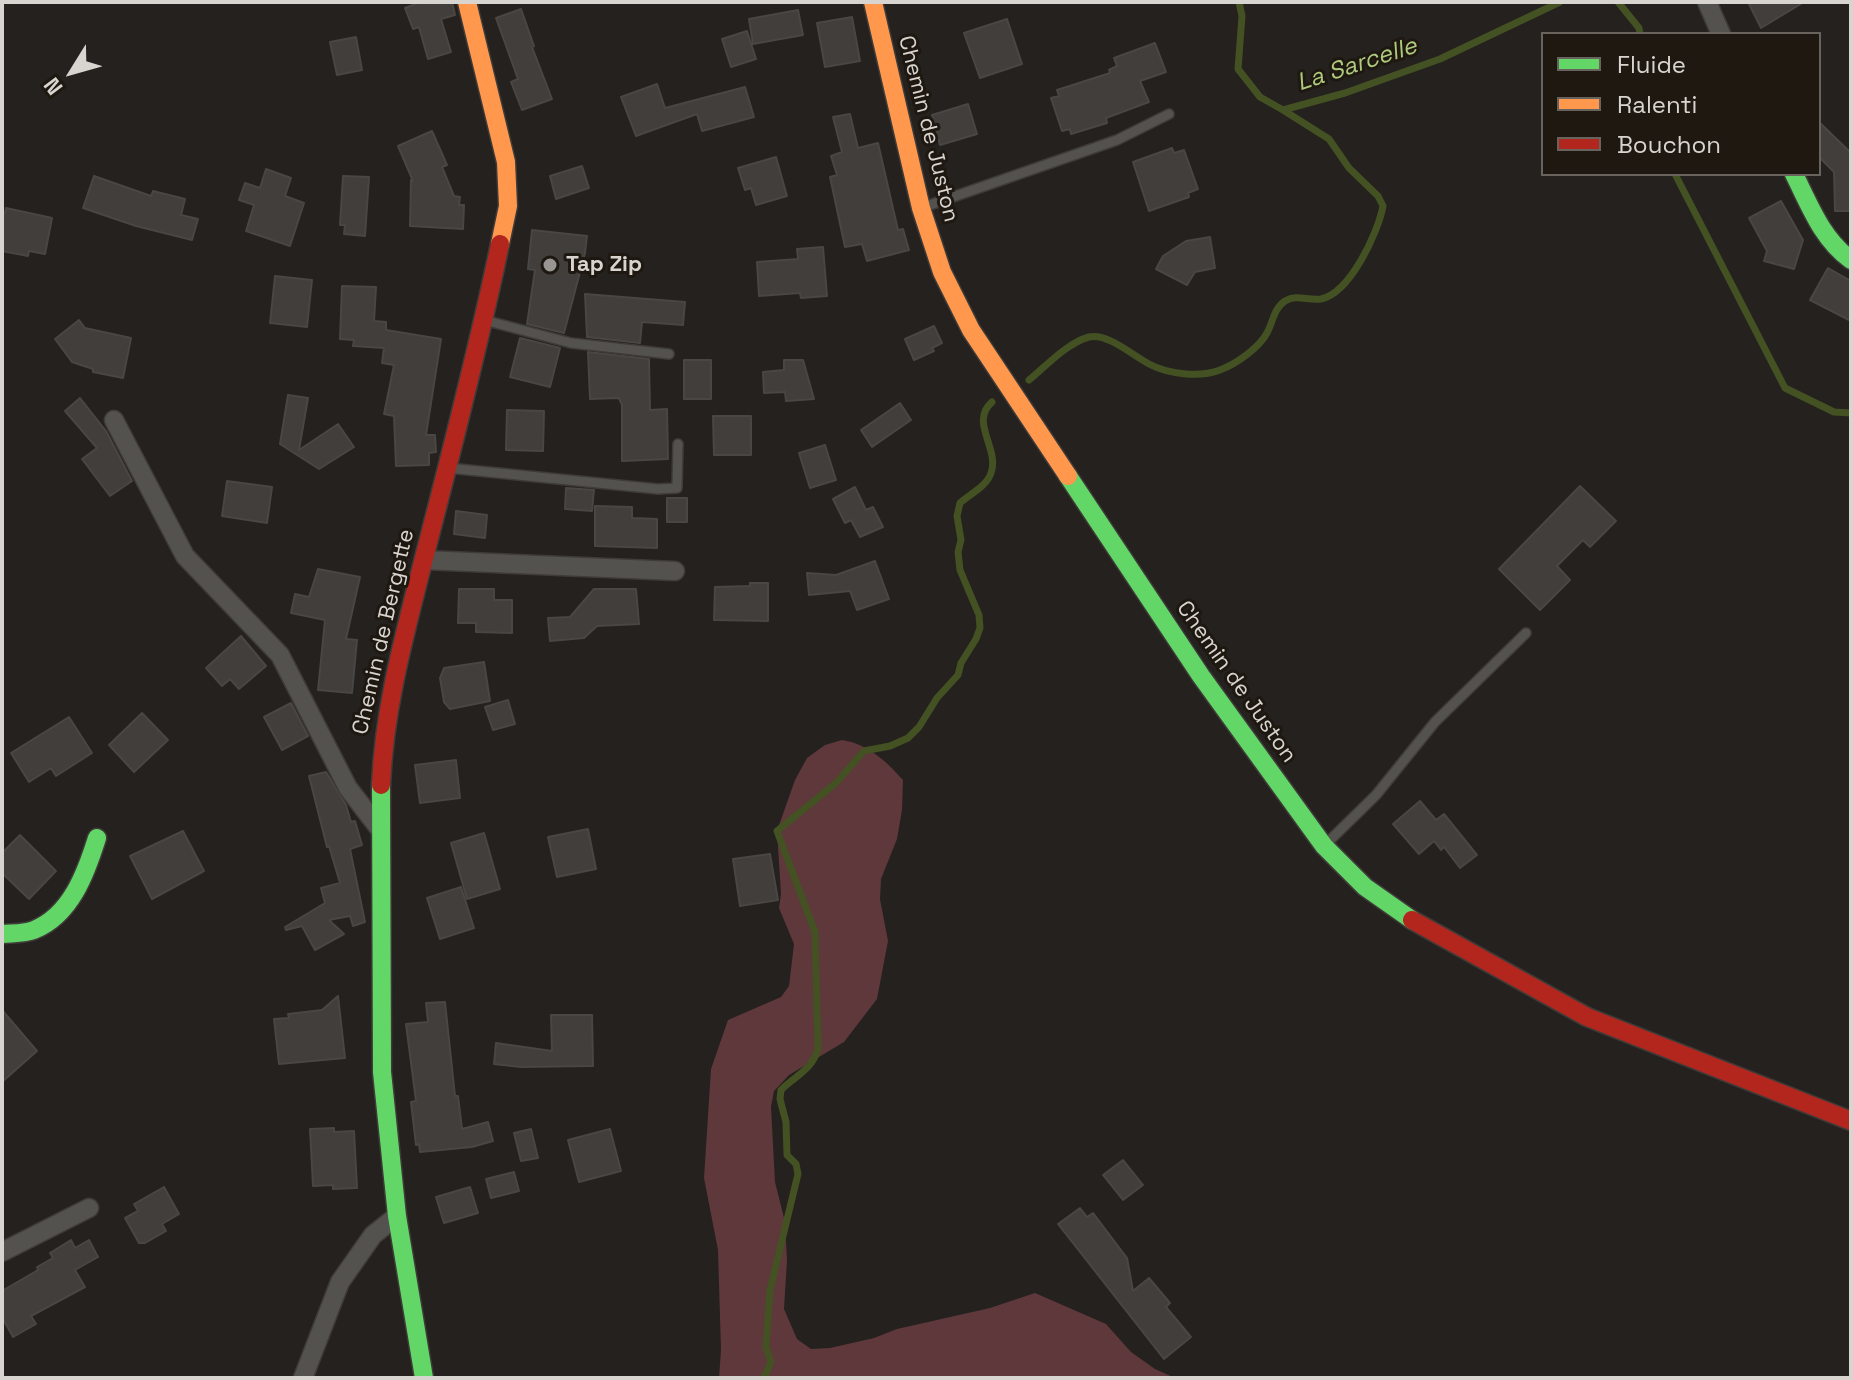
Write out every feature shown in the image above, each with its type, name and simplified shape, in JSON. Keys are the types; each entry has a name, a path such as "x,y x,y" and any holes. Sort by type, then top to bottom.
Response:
{"street":[{"name":"Chemin de Bergette","path":"424,1378 397,1216 382,1072 379,828 382,748 394,679 484,320 508,206 506,162 467,2"},
{"name":"Chemin de Juston","path":"873,2 921,208 942,272 971,330 1201,676 1324,846 1365,887 1414,921 1587,1017 1851,1121"},
{"path":"1707,2 1720,32"},
{"path":"1795,176 1826,235 1840,254 1851,260"},
{"path":"114,420 185,556 280,655 348,788 379,828"},
{"path":"424,560 675,571"},
{"path":"2,934 32,932 60,915 87,870 97,838"},
{"path":"2,1252 89,1208"},
{"path":"303,1378 340,1282 373,1235 397,1216"}],"lane":[{"path":"921,208 1117,140 1169,114"},
{"path":"484,320 571,343 669,354"},
{"path":"448,468 658,489 677,488 678,444"},
{"path":"1324,846 1376,795 1435,722 1526,633"}],"shaded area":[{"path":"842,740 876,754 903,780 902,810 897,839 881,879 880,899 888,941 877,999 844,1042 789,1075 774,1091 771,1107 775,1182 785,1222 787,1260 784,1309 797,1339 811,1349 830,1348 990,1308 1035,1293 1106,1324 1131,1352 1155,1369 1175,1378 719,1378 718,1250 704,1178 711,1069 728,1020 781,997 789,986 794,944 779,908 777,831 795,780 807,758 825,745"}],"building":[{"path":"421,2 452,2 455,15 441,19 451,52 428,59 419,27 413,29 405,8"},
{"path":"1748,2 1804,2 1761,28"},
{"path":"521,9 552,99 522,110 511,82 518,79 496,18"},
{"path":"798,10 803,35 753,44 749,19"},
{"path":"852,17 860,61 825,67 817,23"},
{"path":"1007,19 1022,64 980,78 964,33"},
{"path":"747,31 756,59 731,67 722,39"},
{"path":"356,37 362,70 337,75 330,42"},
{"path":"1155,43 1166,72 1140,81 1149,102 1106,118 1107,123 1071,134 1070,129 1062,131 1051,98 1059,96 1057,90 1110,73 1109,70 1117,66 1114,58"},
{"path":"657,84 665,108 745,87 754,117 702,131 697,114 636,136 621,97"},
{"path":"968,104 977,134 940,145 932,115"},
{"path":"850,114 858,148 878,143 898,230 903,229 909,250 867,261 862,244 845,247 830,177 837,175 831,156 842,152 833,117"},
{"path":"1821,124 1851,153 1851,211 1835,211 1834,172 1821,159"},
{"path":"432,131 447,165 442,167 454,196 460,197 459,205 464,205 463,229 410,226 413,181 398,146"},
{"path":"1172,148 1174,153 1184,150 1198,189 1188,193 1189,197 1149,211 1133,162"},
{"path":"776,157 787,196 756,205 751,188 745,190 738,168"},
{"path":"582,166 589,188 556,199 550,176"},
{"path":"266,169 291,178 285,196 304,203 290,246 246,231 254,205 239,200 245,183 260,188"},
{"path":"94,176 151,196 153,191 185,199 181,215 198,219 192,240 83,208"},
{"path":"343,176 369,177 365,236 344,234 345,225 340,225"},
{"path":"1781,201 1803,240 1794,269 1764,261 1767,251 1749,218"},
{"path":"6,208 52,218 45,254 29,251 28,256 2,251 2,212 5,213"},
{"path":"532,230 587,236 564,333 527,324 535,270 528,269"},
{"path":"1210,237 1215,268 1195,272 1187,285 1156,269 1163,256 1186,241"},
{"path":"823,247 827,296 801,298 800,293 759,296 757,262 798,259 797,249"},
{"path":"1828,268 1851,281 1851,321 1810,300"},
{"path":"275,276 312,280 307,327 270,323"},
{"path":"342,286 376,287 374,321 386,322 386,330 441,339 426,435 435,435 436,452 429,453 429,465 396,466 394,416 384,414 394,365 382,363 384,348 353,346 354,340 340,339"},
{"path":"585,294 685,302 683,325 642,322 640,343 587,337"},
{"path":"79,320 85,328 131,338 123,378 93,372 93,369 72,362 55,339"},
{"path":"934,326 942,343 932,348 934,351 914,360 905,339"},
{"path":"520,338 560,348 550,387 510,377"},
{"path":"588,352 649,359 650,410 667,409 668,459 622,461 622,405 619,398 590,399"},
{"path":"684,360 711,360 711,399 684,399"},
{"path":"784,360 803,360 814,399 786,401 785,392 764,393 763,372 784,370"},
{"path":"288,395 308,398 299,450 338,424 354,447 319,469 280,444"},
{"path":"80,398 106,431 132,481 110,496 82,459 97,448 65,411"},
{"path":"900,403 911,420 872,447 861,430"},
{"path":"507,410 544,411 543,451 506,450"},
{"path":"713,416 751,416 751,455 714,455"},
{"path":"825,445 836,480 810,488 799,453"},
{"path":"227,481 272,487 267,523 222,516"},
{"path":"1580,486 1616,521 1590,547 1583,540 1557,566 1570,580 1540,610 1499,569"},
{"path":"855,487 866,510 873,507 883,527 860,537 851,520 845,523 833,499"},
{"path":"566,488 594,490 592,511 565,509"},
{"path":"667,498 687,498 687,522 667,522"},
{"path":"595,506 632,507 632,518 657,519 657,548 595,546"},
{"path":"456,511 487,515 485,538 454,534"},
{"path":"875,561 889,599 857,610 850,591 809,595 807,573 836,575"},
{"path":"318,569 360,577 346,639 357,640 352,693 318,690 325,620 291,613 295,594 309,597"},
{"path":"750,583 768,583 768,621 714,620 715,587 750,586"},
{"path":"459,589 494,589 494,600 512,600 512,633 476,632 476,623 458,623"},
{"path":"594,589 636,589 639,624 597,626 584,638 550,641 548,618 570,617"},
{"path":"241,636 266,666 239,689 230,679 222,686 206,668"},
{"path":"484,662 490,701 450,709 444,702 440,678 444,668"},
{"path":"508,700 515,724 493,730 485,707"},
{"path":"291,703 308,736 282,750 264,717"},
{"path":"142,713 168,740 134,772 109,745"},
{"path":"69,717 92,753 56,776 51,768 29,782 11,753"},
{"path":"456,760 460,798 420,803 415,765"},
{"path":"326,772 346,805 351,822 355,821 362,845 350,849 365,922 353,926 350,916 329,920 344,934 315,950 302,926 286,930 285,927 325,903 321,888 340,883 327,847 309,776"},
{"path":"1420,801 1436,820 1444,814 1477,855 1460,868 1444,847 1441,850 1434,841 1419,854 1393,824"},
{"path":"588,829 596,869 557,877 548,837"},
{"path":"183,831 204,871 152,899 130,856"},
{"path":"484,833 500,889 467,899 451,843"},
{"path":"20,835 56,871 29,899 2,873 2,853"},
{"path":"770,854 778,900 740,906 733,859"},
{"path":"461,887 474,928 440,939 427,898"},
{"path":"338,996 345,1058 279,1064 274,1019 322,1010"},
{"path":"445,1002 455,1096 458,1096 462,1129 488,1122 493,1141 472,1147 420,1152 419,1144 416,1145 411,1102 416,1101 406,1024 428,1022 426,1003"},
{"path":"2,1010 37,1051 2,1082"},
{"path":"551,1015 592,1015 593,1066 521,1067 494,1064 496,1043 552,1051"},
{"path":"334,1128 334,1132 354,1131 357,1188 313,1186 310,1129"},
{"path":"531,1129 538,1158 521,1161 514,1133"},
{"path":"610,1129 621,1171 579,1182 568,1140"},
{"path":"1123,1160 1143,1185 1123,1200 1103,1175"},
{"path":"514,1172 519,1191 491,1198 486,1179"},
{"path":"164,1187 179,1214 162,1224 166,1231 145,1243 139,1243 125,1218 138,1211 134,1204"},
{"path":"470,1187 478,1213 444,1223 436,1197"},
{"path":"1080,1208 1087,1217 1093,1213 1127,1258 1133,1291 1149,1278 1170,1303 1166,1307 1191,1337 1164,1359 1058,1224"},
{"path":"71,1240 75,1248 89,1240 98,1257 75,1270 85,1287 31,1316 36,1324 13,1337 2,1317 2,1291 38,1270 37,1267 53,1258 50,1253"}],"waterway":[{"name":"La Sarcelle","path":"1239,2 1242,16 1238,69 1260,97 1283,110 1345,93 1440,59 1560,2"},
{"name":"La Sarcelle","path":"1618,2 1640,32"},
{"path":"1029,380 1065,350 1089,337 1112,341 1149,364 1165,370 1184,374 1220,370 1240,360 1259,344 1278,307 1285,301 1294,298 1321,299 1342,286 1369,246 1383,206 1378,196 1349,168 1329,139 1283,110"},
{"name":"La Sarcelle","path":"1676,176 1785,388 1834,412 1851,413"},
{"path":"764,1378 771,1362 766,1347 770,1290 798,1174 796,1164 787,1155 781,1090 807,1068 818,1049 815,932 777,831 836,783 864,751 890,746 908,738 958,675 980,628 979,615 960,570 958,552 961,540 957,516 960,503 982,486 991,473 992,455 983,418 992,402"}],"traffic: fast":[{"path":"1795,176 1824,232 1851,260"},
{"path":"1068,476 1201,676 1324,846 1365,887 1412,920"},
{"path":"381,785 382,1072 397,1216 424,1378"},
{"path":"2,934 34,930 58,914 82,879 97,838"}],"traffic: slow":[{"path":"467,2 506,162 508,206 500,244"},
{"path":"873,2 921,208 942,272 971,330 1068,476"}],"traffic: jam":[{"path":"381,785 386,728 396,671 500,244"},
{"path":"1412,920 1587,1017 1851,1121"}],"place":[{"name":"Tap Zip","path":"550,265"}]}
